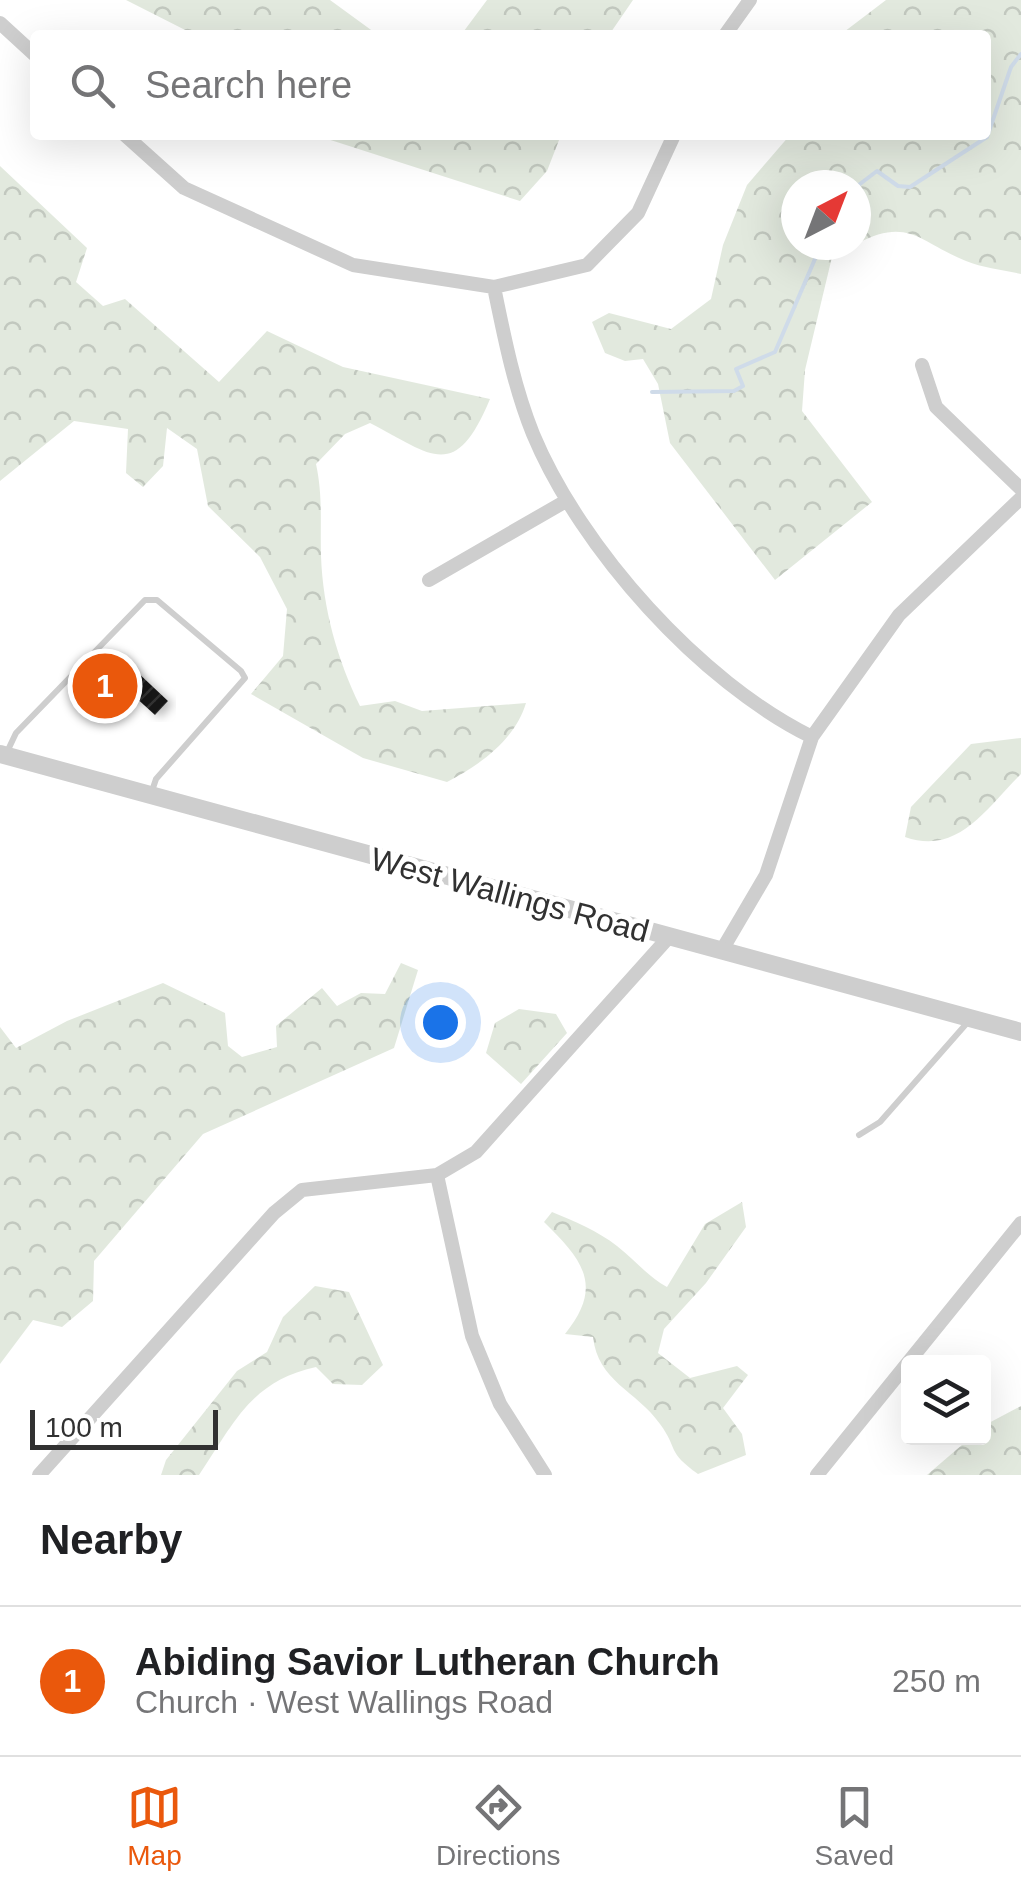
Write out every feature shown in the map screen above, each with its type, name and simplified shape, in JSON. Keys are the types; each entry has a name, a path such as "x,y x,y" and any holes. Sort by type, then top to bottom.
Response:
{"street":[{"path":"729,30 750,0"},
{"path":"0,24 30,51"},
{"path":"131,140 184,188 353,264 494,287 587,266 638,213 672,140"},
{"path":"494,287 528,416 566,500 636,592 708,666 780,721 812,737"},
{"path":"922,364 936,407 1021,489"},
{"path":"722,950 766,875 812,737 899,615 1021,498"},
{"path":"429,580 566,500"},
{"name":"West Wallings Road","path":"3,755 1021,1032"},
{"path":"39,1475 274,1213 302,1190 437,1175 476,1152 668,938"},
{"path":"437,1175 472,1336 500,1404 544,1475"},
{"path":"817,1475 1021,1223"}],"lane":[{"path":"3,755 16,733 145,600 157,600 242,671 244,678 156,779 150,796"},
{"path":"859,1135 880,1122 971,1018"}],"green space":[{"path":"126,0 330,0 371,30 185,30"},
{"path":"487,0 633,0 612,30 465,30"},
{"path":"886,0 1021,0 1021,274 973,263 902,232 871,237 871,170 781,170 781,260 831,260 805,370 802,411 872,502 775,580 670,443 658,384 643,359 625,361 605,353 592,322 609,313 671,329 711,299 723,245 747,185 786,140 991,140 991,30 847,30"},
{"path":"331,140 559,140 547,171 520,201"},
{"path":"0,166 87,248 76,282 103,306 125,299 219,382 267,331 343,367 490,399 465,443 453,452 426,452 370,423 345,434 316,464 328,614 344,670 360,706 395,701 422,711 526,703 514,729 484,759 447,782 363,758 251,694 283,656 287,609 260,557 208,506 197,449 167,428 163,466 143,487 126,473 128,429 74,421 0,481"},
{"path":"1021,738 1021,774 971,825 941,840 905,837 911,807 971,744"},
{"path":"401,963 418,970 394,1048 203,1134 94,1261 93,1301 62,1327 33,1320 0,1364 0,1027 16,1048 67,1021 163,983 225,1013 228,1046 242,1057 277,1047 276,1026 322,988 337,1006 361,993 385,994"},
{"path":"519,1009 556,1014 567,1033 521,1084 486,1053 495,1023"},
{"path":"742,1202 746,1227 706,1283 664,1329 658,1353 690,1378 737,1366 748,1375 723,1408 742,1434 746,1455 698,1474 677,1455 650,1412 602,1365 593,1337 565,1334 584,1302 584,1274 569,1249 544,1222 552,1212 594,1231 667,1287 705,1224"},
{"path":"315,1286 349,1292 383,1365 362,1385 333,1384 316,1367 275,1382 246,1407 199,1475 161,1475 166,1460 237,1371 267,1352 283,1317"},
{"path":"1021,1406 1021,1475 927,1475 962,1445 991,1445 991,1422"}],"building":[{"path":"118,654 168,701 155,715 122,685 108,703 90,686"}],"waterway":[{"path":"991,125 1011,67 1021,54"},
{"path":"871,176 877,171 898,186 910,187 982,140"},
{"path":"652,392 734,391 743,386 736,369 775,352 815,260"}],"place":[{"name":"Abiding Savior Lutheran Church","path":"105,686"}]}
